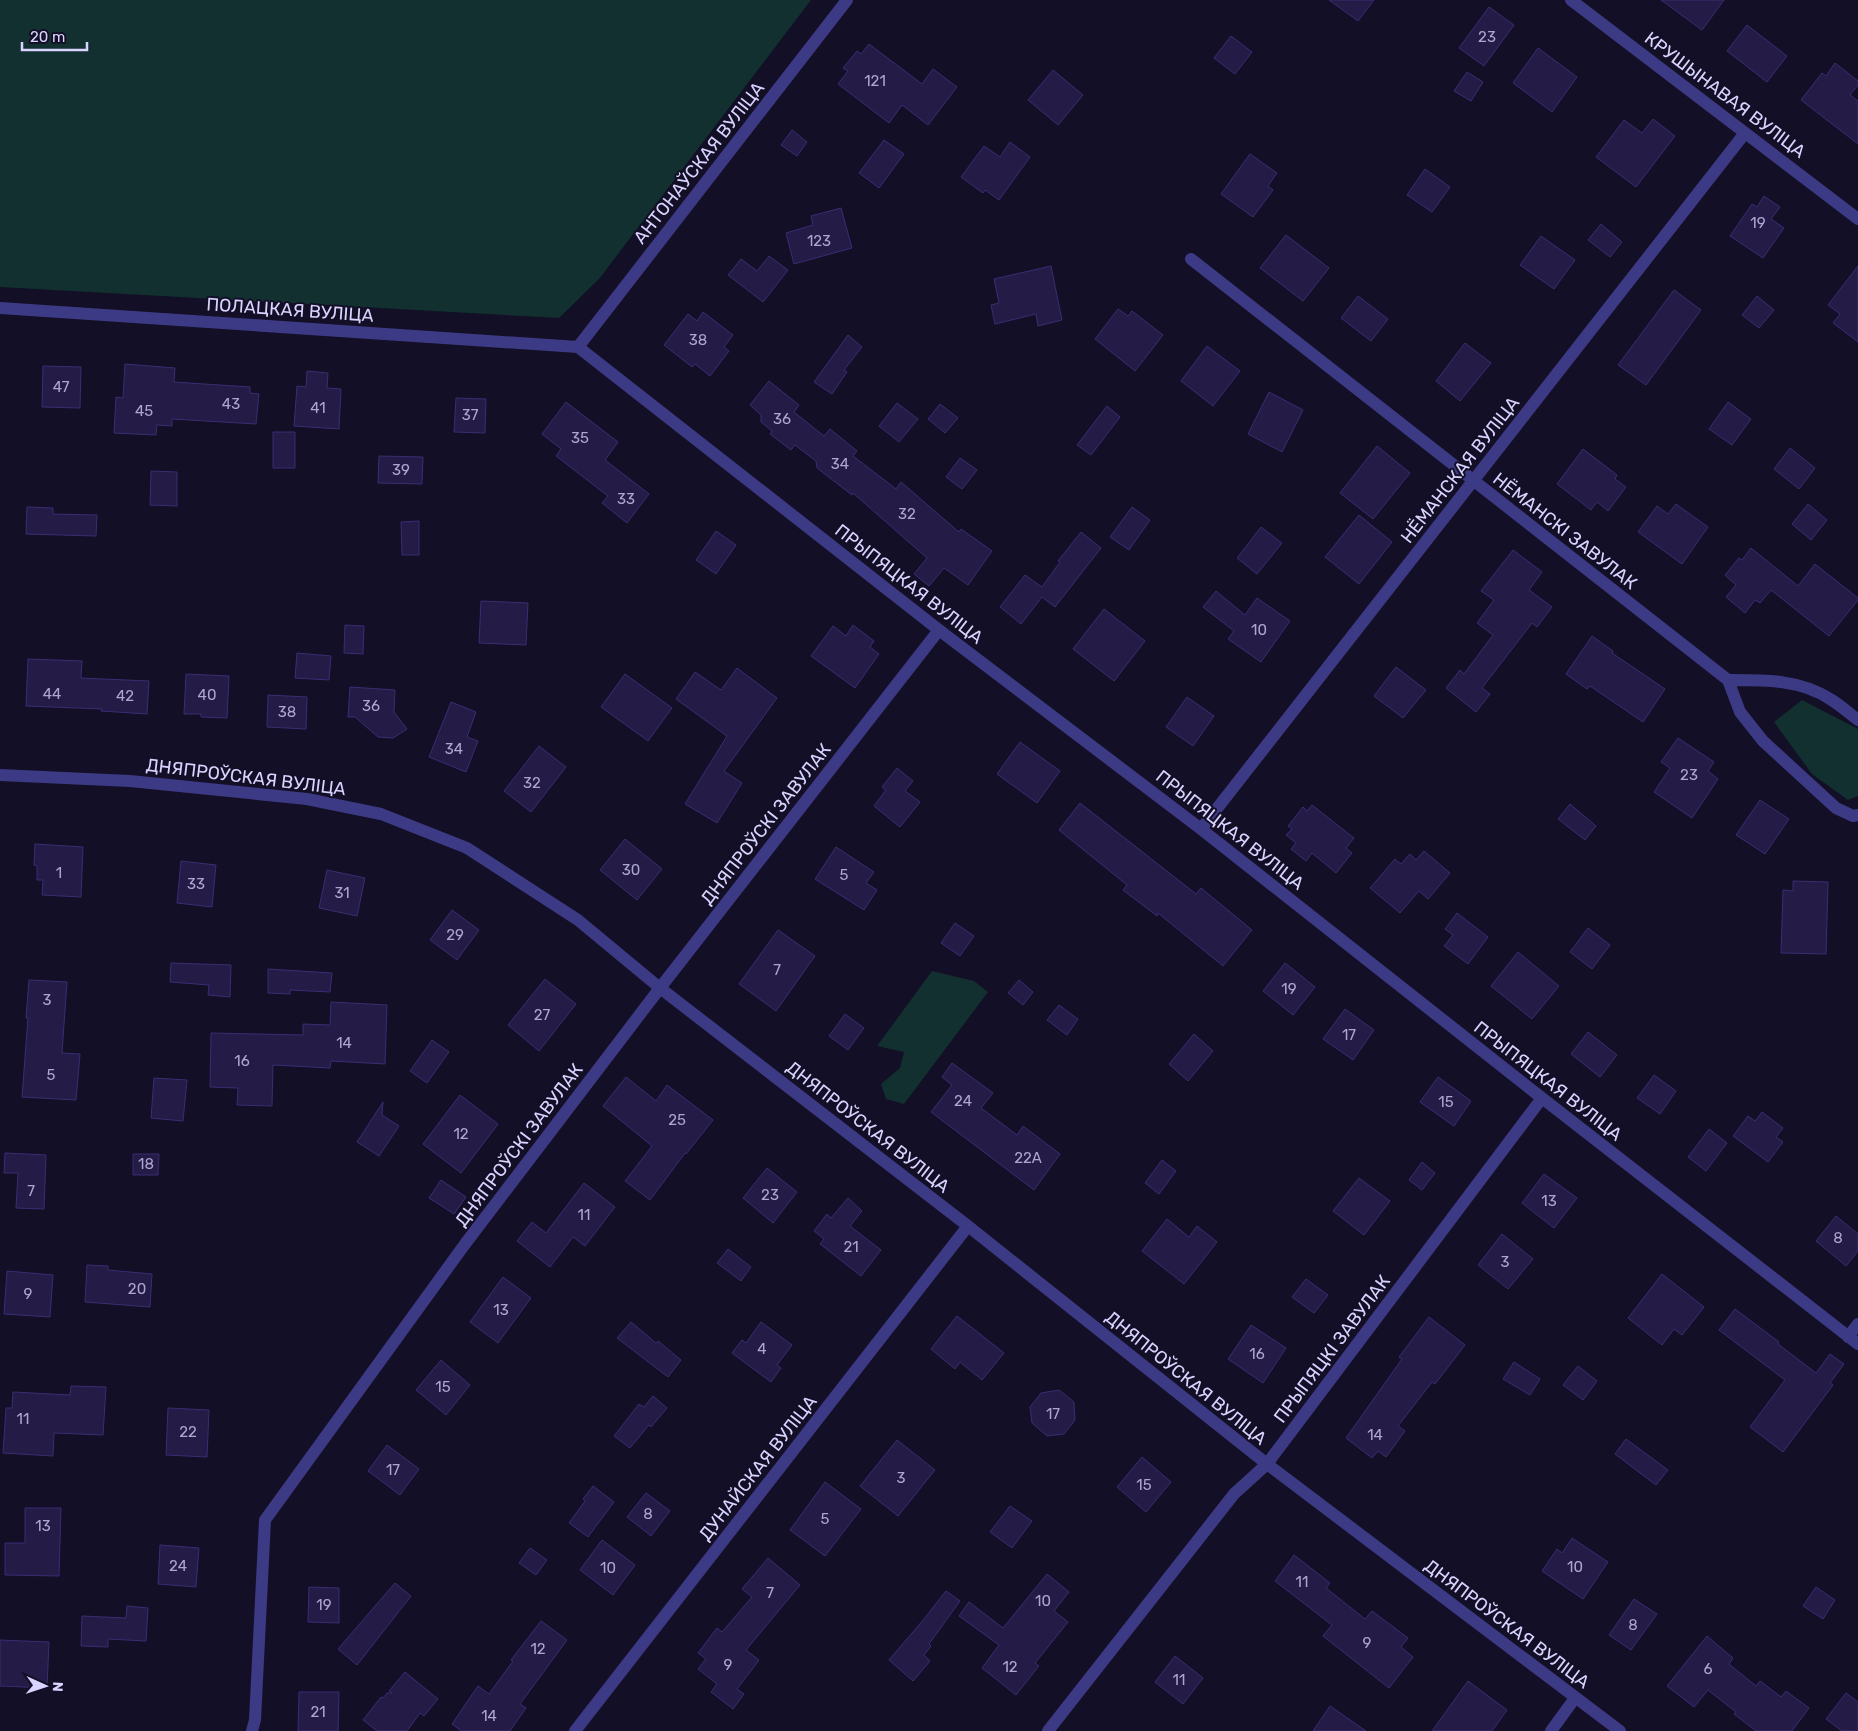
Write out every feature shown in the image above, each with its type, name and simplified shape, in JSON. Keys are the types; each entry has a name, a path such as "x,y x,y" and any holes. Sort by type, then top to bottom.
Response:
{"street":[{"name":"АНТОНАЎСКАЯ ВУЛІЦА","path":"578,347 847,0"},
{"name":"КРУШЫНАВАЯ ВУЛІЦА","path":"1571,0 1858,218"},
{"name":"НЁМАНСКАЯ ВУЛІЦА","path":"1201,829 1746,133"},
{"name":"НЁМАНСКІ ЗАВУЛАК","path":"1192,259 1728,680"},
{"name":"ПОЛАЦКАЯ ВУЛІЦА","path":"0,308 578,347"},
{"name":"ПРЫПЯЦКАЯ ВУЛІЦА","path":"578,347 939,630 1201,829 1853,1340"},
{"name":"ДНЯПРОЎСКІ ЗАВУЛАК","path":"252,1731 255,1720 265,1520 465,1244 660,988 939,630"},
{"path":"1858,720 1830,698 1802,686 1768,680 1728,680 1740,712 1763,741 1836,808 1853,816 1858,815"},
{"name":"ДНЯПРОЎСКАЯ ВУЛІЦА","path":"0,775 130,781 307,798 381,814 466,848 578,920 660,988 968,1226 1267,1464 1620,1731"},
{"name":"ПРЫПЯЦКІ ЗАВУЛАК","path":"1048,1731 1234,1494 1267,1464 1542,1098"},
{"name":"ДУНАЙСКАЯ ВУЛІЦА","path":"574,1731 968,1226"},
{"path":"1853,1340 1858,1324"},
{"path":"1551,1731 1575,1698"}],"green space":[{"path":"0,0 811,0 599,279 559,318 0,287"},
{"path":"1802,700 1858,729 1858,796 1848,800 1812,774 1774,722"},
{"path":"932,971 974,981 988,992 904,1104 886,1099 881,1084 900,1068 904,1052 877,1046"}],"building":[{"path":"1329,0 1374,0 1358,21"},
{"path":"1661,0 1724,0 1702,30"},
{"path":"1489,7 1514,25 1484,66 1459,48"},
{"path":"1747,25 1787,56 1767,82 1727,51"},
{"path":"1231,36 1252,52 1235,74 1214,58"},
{"path":"869,44 922,84 933,69 957,87 928,125 902,105 889,123 838,84 848,71 843,68 857,51 861,54"},
{"path":"1538,48 1577,77 1552,112 1513,83"},
{"path":"1835,63 1858,81 1858,85 1850,95 1858,101 1858,144 1801,100 1822,73 1826,76"},
{"path":"1053,70 1083,95 1058,125 1028,100"},
{"path":"1467,72 1483,82 1471,101 1454,91"},
{"path":"1653,119 1675,136 1636,187 1596,157 1624,120 1642,133"},
{"path":"792,130 807,142 797,156 781,145"},
{"path":"884,140 904,154 879,188 859,173"},
{"path":"1010,142 1030,157 999,200 985,190 983,193 961,177 984,146 1000,157"},
{"path":"1250,154 1277,173 1268,186 1273,190 1253,217 1221,194"},
{"path":"1425,169 1450,187 1432,212 1407,195"},
{"path":"1764,196 1780,207 1771,219 1784,228 1763,258 1730,236 1752,204 1757,207"},
{"path":"841,208 852,248 794,264 786,233 813,225 811,216"},
{"path":"1601,224 1622,242 1610,257 1588,240"},
{"path":"1286,235 1329,268 1303,301 1260,268"},
{"path":"1541,236 1575,260 1554,289 1520,265"},
{"path":"769,256 788,270 763,302 728,275 741,259 757,271"},
{"path":"1051,266 1062,320 1038,326 1036,314 995,324 991,305 999,303 994,279"},
{"path":"1858,266 1858,342 1833,323 1840,314 1828,305"},
{"path":"1674,290 1701,310 1646,385 1618,365"},
{"path":"1358,296 1388,319 1371,341 1341,318"},
{"path":"1757,296 1774,310 1759,328 1742,315"},
{"path":"1118,309 1128,316 1132,311 1163,335 1135,371 1095,339"},
{"path":"703,312 733,335 724,347 729,351 710,376 695,364 692,367 664,345 688,314 697,321"},
{"path":"848,335 862,347 844,370 847,372 832,394 814,382"},
{"path":"1465,343 1491,363 1460,401 1436,381"},
{"path":"1207,346 1240,371 1213,406 1181,381"},
{"path":"125,364 175,368 174,382 250,387 250,393 259,394 256,424 172,419 172,426 157,425 156,435 114,433 116,397 123,398"},
{"path":"43,366 81,367 80,408 42,407"},
{"path":"307,371 328,373 327,388 341,389 339,429 294,426 297,386 306,387"},
{"path":"769,381 799,405 794,412 824,436 830,429 857,451 853,456 896,489 901,482 959,532 961,529 992,551 968,585 944,568 929,586 914,574 927,558 853,493 852,495 817,468 816,461 795,445 791,450 770,434 772,431 761,422 761,415 750,405"},
{"path":"1269,392 1303,410 1282,452 1248,434"},
{"path":"456,398 486,399 485,433 454,432"},
{"path":"566,402 618,442 605,460 649,494 627,523 602,503 608,496 556,456 561,449 542,434"},
{"path":"1728,402 1751,419 1732,445 1709,429"},
{"path":"897,403 918,419 899,442 879,426"},
{"path":"940,404 958,418 945,433 928,419"},
{"path":"1107,406 1120,417 1091,455 1077,445"},
{"path":"273,432 295,432 295,468 273,468"},
{"path":"1377,446 1410,473 1373,519 1340,493"},
{"path":"1790,448 1815,468 1799,489 1774,469"},
{"path":"1583,449 1617,475 1615,479 1626,487 1608,511 1597,502 1591,510 1557,484"},
{"path":"379,456 423,457 422,484 378,483"},
{"path":"960,458 977,470 962,489 946,477"},
{"path":"151,471 177,472 177,506 150,505"},
{"path":"1676,504 1708,527 1682,564 1638,532 1657,506 1668,514"},
{"path":"1808,504 1827,520 1811,540 1792,524"},
{"path":"27,507 53,508 53,514 97,515 96,536 26,534"},
{"path":"1132,507 1150,520 1129,550 1110,537"},
{"path":"1359,515 1392,542 1359,584 1325,557"},
{"path":"419,521 419,555 402,555 401,522"},
{"path":"1261,527 1282,543 1257,574 1237,558"},
{"path":"716,531 736,545 716,574 696,560"},
{"path":"1081,532 1101,548 1055,607 1042,597 1021,624 1000,607 1025,575 1042,587 1060,562 1058,561"},
{"path":"1751,548 1798,586 1815,564 1858,598 1858,600 1829,636 1771,590 1760,603 1755,600 1745,613 1726,597 1736,585 1725,575 1739,558 1742,560"},
{"path":"1513,550 1542,572 1529,590 1552,607 1537,627 1532,623 1482,688 1490,694 1476,712 1446,688 1460,670 1464,674 1493,635 1477,623 1494,600 1481,591"},
{"path":"1216,591 1245,615 1257,598 1290,621 1261,662 1228,639 1234,631 1203,607"},
{"path":"481,601 528,603 526,645 479,643"},
{"path":"1104,609 1145,641 1114,681 1073,649"},
{"path":"345,625 364,626 363,654 344,653"},
{"path":"853,625 874,641 870,647 879,654 855,688 811,656 833,626 846,636"},
{"path":"1592,636 1613,651 1612,653 1665,689 1643,722 1590,686 1587,689 1566,674"},
{"path":"297,653 331,656 329,680 295,678"},
{"path":"28,659 82,661 81,678 149,681 147,714 101,711 102,709 26,706"},
{"path":"1396,667 1426,690 1403,718 1374,696"},
{"path":"737,668 777,698 724,771 742,783 717,823 685,804 727,736 676,699 695,672 721,690"},
{"path":"186,674 229,676 227,718 201,717 201,714 184,714"},
{"path":"625,674 672,708 648,741 601,707"},
{"path":"350,687 395,690 394,712 407,729 393,738 378,737 355,717 348,717"},
{"path":"268,695 307,697 306,729 267,727"},
{"path":"1187,697 1214,716 1193,746 1166,727"},
{"path":"451,702 476,712 467,737 478,741 466,772 429,757"},
{"path":"1678,738 1714,762 1708,771 1718,779 1692,818 1654,792 1670,768 1661,762"},
{"path":"1020,742 1060,771 1037,803 997,774"},
{"path":"539,746 566,767 531,812 504,791"},
{"path":"897,768 913,781 905,791 920,802 900,827 874,806 886,790 882,787"},
{"path":"1760,800 1789,819 1765,854 1736,835"},
{"path":"1080,803 1196,894 1201,888 1252,930 1223,966 1158,913 1157,916 1123,890 1127,885 1059,830"},
{"path":"1570,804 1596,826 1585,840 1558,819"},
{"path":"1312,805 1354,838 1346,848 1352,853 1336,873 1312,853 1306,861 1291,849 1296,843 1286,835 1292,829 1288,826 1303,807 1307,811"},
{"path":"625,839 662,869 637,900 600,870"},
{"path":"35,844 83,847 81,897 42,895 43,880 37,880 37,866 34,865"},
{"path":"836,847 874,872 866,883 877,890 864,910 815,879"},
{"path":"1424,851 1450,873 1428,899 1419,891 1400,913 1370,888 1395,859 1401,864 1410,854 1416,860"},
{"path":"181,861 216,865 212,907 177,903"},
{"path":"327,870 365,878 357,916 319,908"},
{"path":"1793,881 1828,882 1826,954 1781,953 1783,890 1793,891"},
{"path":"452,910 479,930 457,960 430,940"},
{"path":"1457,913 1488,937 1468,964 1444,946 1453,935 1445,929"},
{"path":"955,923 974,936 960,956 941,943"},
{"path":"1588,928 1610,945 1592,969 1570,952"},
{"path":"778,930 815,956 776,1011 739,984"},
{"path":"1518,952 1559,986 1532,1019 1491,986"},
{"path":"171,963 231,965 230,997 208,995 209,985 170,982"},
{"path":"1285,963 1315,987 1293,1015 1263,991"},
{"path":"268,969 332,973 330,992 290,990 290,994 268,993"},
{"path":"545,979 576,1004 539,1051 508,1025"},
{"path":"29,980 67,982 62,1053 80,1054 76,1100 22,1097"},
{"path":"1019,980 1033,992 1023,1005 1008,993"},
{"path":"331,1002 387,1005 385,1064 331,1061 330,1068 273,1065 272,1106 237,1105 238,1088 210,1087 211,1033 303,1035 303,1024 330,1025"},
{"path":"1059,1005 1078,1019 1067,1035 1047,1020"},
{"path":"1345,1009 1374,1030 1353,1060 1323,1039"},
{"path":"845,1014 864,1028 848,1050 829,1036"},
{"path":"1588,1032 1617,1055 1600,1077 1571,1054"},
{"path":"1194,1034 1213,1051 1188,1081 1169,1064"},
{"path":"432,1040 449,1052 427,1083 410,1071"},
{"path":"952,1063 993,1093 981,1108 1017,1135 1023,1126 1060,1154 1034,1190 931,1112 952,1085 942,1077"},
{"path":"1654,1075 1676,1091 1660,1114 1637,1098"},
{"path":"626,1077 656,1101 667,1085 713,1120 685,1153 650,1200 625,1181 652,1146 603,1106"},
{"path":"1438,1077 1471,1101 1454,1126 1420,1102"},
{"path":"154,1078 187,1080 183,1121 151,1118"},
{"path":"460,1095 498,1124 461,1173 423,1144"},
{"path":"383,1102 382,1115 399,1126 379,1156 357,1142"},
{"path":"1762,1112 1783,1128 1776,1137 1783,1142 1768,1162 1733,1136 1748,1116 1755,1121"},
{"path":"1709,1129 1727,1143 1706,1171 1688,1157"},
{"path":"5,1153 46,1155 44,1209 16,1208 18,1173 4,1173"},
{"path":"133,1154 159,1154 158,1175 133,1175"},
{"path":"1162,1160 1176,1171 1159,1194 1145,1183"},
{"path":"1422,1162 1435,1173 1422,1190 1409,1180"},
{"path":"767,1168 797,1192 773,1223 743,1198"},
{"path":"1544,1174 1577,1198 1554,1228 1522,1203"},
{"path":"1359,1178 1390,1201 1364,1235 1333,1211"},
{"path":"441,1180 466,1197 454,1214 429,1198"},
{"path":"584,1183 615,1207 585,1246 573,1237 550,1267 517,1241 532,1222 546,1233"},
{"path":"848,1198 862,1211 850,1226 881,1250 861,1276 820,1244 824,1239 814,1231 827,1214 831,1218"},
{"path":"1836,1216 1858,1234 1858,1251 1846,1266 1816,1241"},
{"path":"1167,1219 1189,1237 1197,1226 1217,1242 1184,1284 1142,1251"},
{"path":"1502,1234 1533,1259 1508,1289 1478,1265"},
{"path":"728,1249 751,1267 741,1281 717,1263"},
{"path":"87,1265 108,1266 108,1270 152,1274 150,1307 85,1302"},
{"path":"7,1271 53,1275 50,1317 4,1314"},
{"path":"1662,1274 1704,1307 1682,1335 1674,1329 1662,1345 1628,1318"},
{"path":"503,1277 531,1298 498,1343 470,1322"},
{"path":"1306,1279 1328,1295 1314,1313 1292,1297"},
{"path":"1735,1309 1816,1373 1830,1354 1844,1364 1830,1383 1833,1385 1783,1452 1750,1427 1785,1380 1719,1330"},
{"path":"957,1316 1004,1353 982,1380 960,1362 955,1369 931,1349"},
{"path":"1429,1317 1465,1345 1435,1384 1432,1382 1398,1426 1405,1431 1386,1457 1378,1451 1372,1458 1346,1438 1402,1359 1399,1357"},
{"path":"631,1322 656,1343 658,1341 681,1360 668,1377 617,1338"},
{"path":"761,1322 792,1345 777,1365 781,1368 771,1382 732,1353 742,1340 746,1343"},
{"path":"1251,1325 1286,1348 1263,1383 1228,1359"},
{"path":"441,1360 470,1385 446,1415 416,1390"},
{"path":"1514,1362 1540,1379 1530,1395 1503,1379"},
{"path":"1578,1366 1597,1381 1583,1400 1563,1385"},
{"path":"71,1386 106,1387 103,1435 54,1433 53,1456 3,1453 6,1408 12,1408 13,1392 70,1395"},
{"path":"1059,1390 1074,1402 1075,1420 1064,1434 1047,1436 1032,1423 1030,1407 1041,1393"},
{"path":"653,1396 667,1408 651,1427 649,1425 630,1448 614,1436 639,1404 644,1407"},
{"path":"168,1408 209,1410 207,1457 166,1455"},
{"path":"1626,1439 1668,1470 1656,1485 1615,1454"},
{"path":"897,1440 935,1470 898,1516 860,1486"},
{"path":"387,1445 419,1469 400,1495 368,1471"},
{"path":"1142,1457 1171,1482 1146,1512 1117,1487"},
{"path":"825,1482 861,1509 825,1556 790,1530"},
{"path":"593,1486 614,1502 588,1537 569,1523"},
{"path":"646,1493 670,1511 651,1536 627,1517"},
{"path":"1010,1506 1032,1521 1012,1548 990,1532"},
{"path":"25,1508 61,1508 59,1576 5,1575 5,1543 25,1543"},
{"path":"1572,1538 1608,1562 1583,1599 1542,1571 1557,1549 1562,1553"},
{"path":"602,1540 635,1565 613,1595 580,1570"},
{"path":"160,1545 199,1548 196,1587 158,1584"},
{"path":"530,1548 547,1560 536,1575 519,1563"},
{"path":"1294,1555 1330,1583 1326,1588 1365,1619 1372,1611 1408,1638 1401,1647 1413,1657 1389,1688 1323,1636 1332,1625 1275,1581"},
{"path":"768,1558 800,1585 746,1650 759,1660 737,1689 744,1694 733,1709 711,1692 717,1684 698,1669 706,1659 698,1653 717,1628 722,1632 752,1597 742,1589"},
{"path":"1047,1574 1069,1592 1054,1611 1068,1622 1035,1663 1039,1666 1016,1695 982,1668 999,1645 959,1616 969,1602 1003,1628"},
{"path":"395,1583 411,1596 357,1665 338,1649"},
{"path":"309,1587 339,1588 339,1623 308,1622"},
{"path":"1816,1587 1835,1600 1823,1619 1803,1606"},
{"path":"946,1591 960,1601 929,1644 931,1646 924,1655 930,1661 913,1681 889,1660"},
{"path":"1634,1599 1657,1614 1631,1650 1609,1635"},
{"path":"127,1606 148,1608 146,1641 108,1639 108,1647 81,1646 82,1616 126,1618"},
{"path":"541,1621 567,1640 520,1704 526,1708 510,1731 461,1731 452,1724 478,1686 489,1694 513,1661 511,1660"},
{"path":"1707,1636 1733,1658 1729,1664 1756,1686 1760,1681 1781,1697 1786,1691 1809,1708 1792,1731 1756,1731 1708,1690 1694,1707 1667,1686"},
{"path":"0,1640 49,1642 47,1688 0,1686"},
{"path":"1175,1656 1203,1678 1183,1704 1155,1682"},
{"path":"405,1672 438,1699 424,1716 420,1713 407,1731 377,1731 363,1720 381,1697 383,1698 387,1693 392,1693 389,1691"},
{"path":"1468,1681 1507,1710 1492,1731 1432,1731"},
{"path":"299,1692 339,1692 338,1731 298,1731"},
{"path":"1846,1693 1858,1702 1858,1731 1842,1731 1826,1719"},
{"path":"1330,1706 1366,1731 1313,1731"}]}
